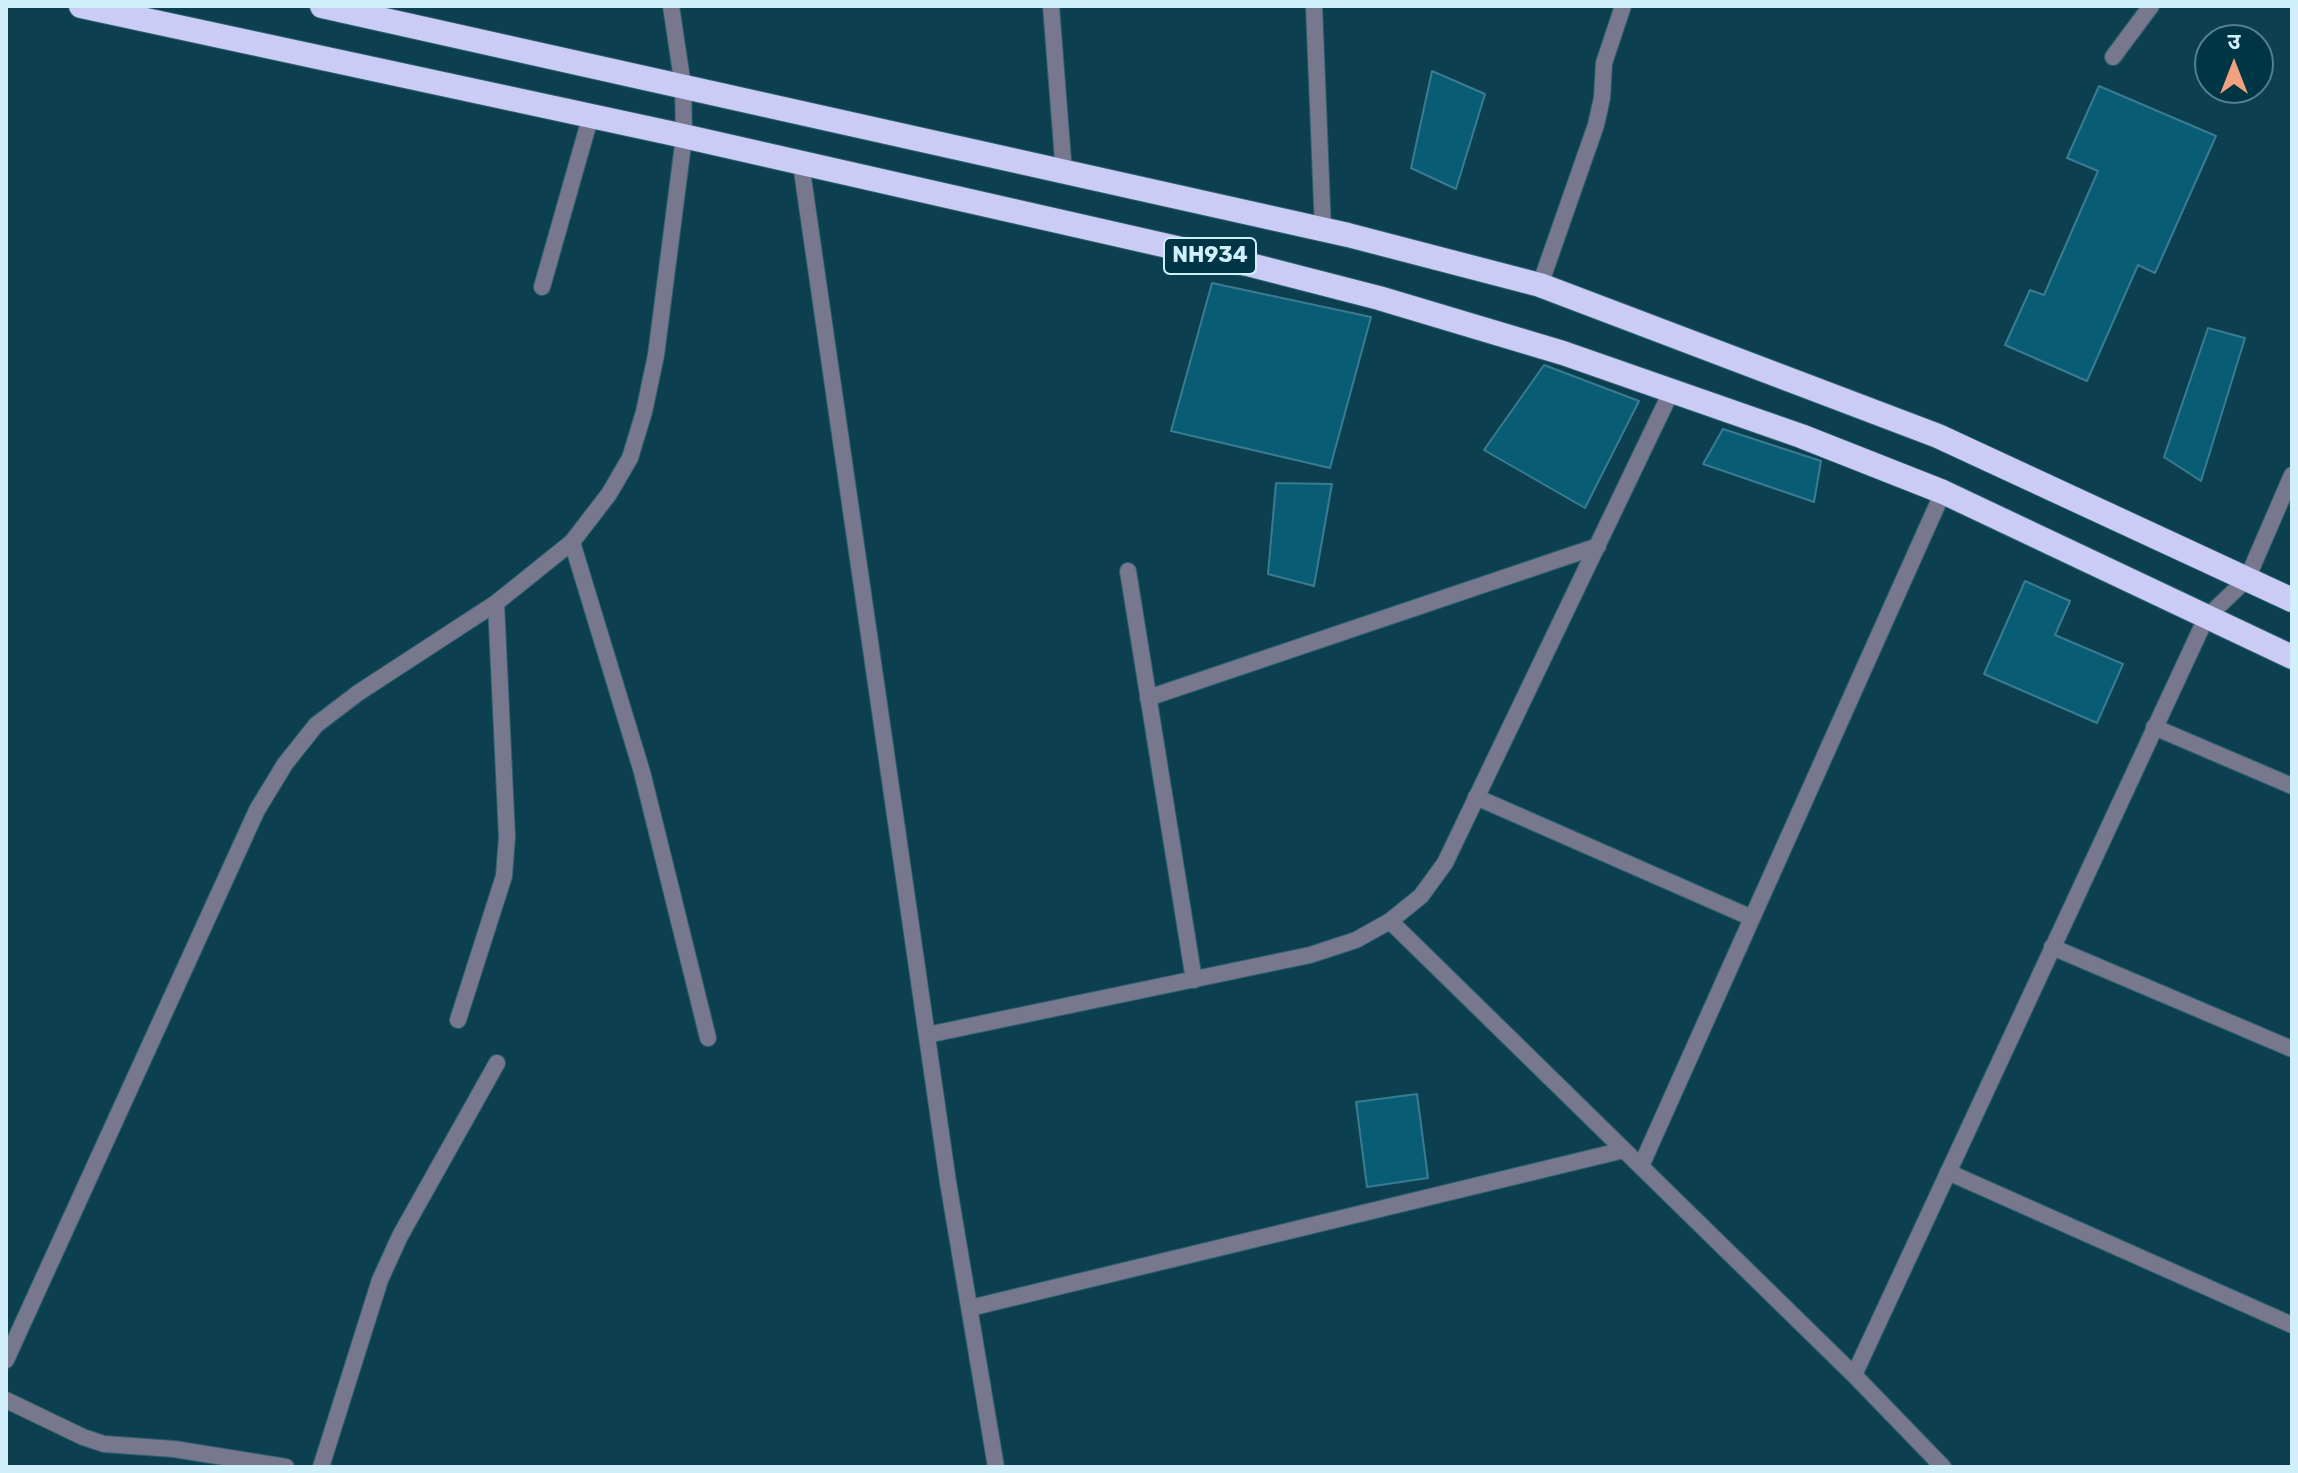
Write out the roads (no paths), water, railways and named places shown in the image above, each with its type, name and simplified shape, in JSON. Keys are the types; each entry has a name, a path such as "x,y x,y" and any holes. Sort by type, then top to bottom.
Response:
{"highway":[{"name":"NH934","path":"81,6 591,115 1247,264 1379,298 1563,353 1801,436 1943,492 2292,657"},
{"name":"NH934","path":"322,6 1323,230 1540,285 1938,436 2292,600"}],"street":[{"path":"6,1360 244,837 285,764 326,717 496,603 572,542 609,494 630,458 656,355 684,137 683,86 671,6"},
{"path":"1051,6 1064,173"},
{"path":"1314,6 1323,230"},
{"path":"1540,285 1596,125 1602,98 1604,63 1623,6"},
{"path":"2113,57 2151,6"},
{"path":"542,287 591,115"},
{"path":"801,164 927,1035 996,1467"},
{"path":"927,1035 1310,955 1356,940 1390,921 1421,896 1445,863 1671,392"},
{"path":"1854,1375 2206,618 2247,579 2292,475"},
{"path":"1641,1166 1943,492"},
{"path":"572,542 642,772 708,1038"},
{"path":"1148,698 1598,546"},
{"path":"1128,571 1194,980"},
{"path":"458,1020 504,876 507,837 496,603"},
{"path":"2154,727 2292,786"},
{"path":"1476,797 1752,918"},
{"path":"1390,921 1854,1375 1943,1467"},
{"path":"2052,947 2292,1049"},
{"path":"321,1467 380,1280 400,1236 497,1063"},
{"path":"970,1308 1624,1150"},
{"path":"1948,1172 2292,1325"},
{"path":"6,1400 104,1444 174,1449 286,1467"}]}
